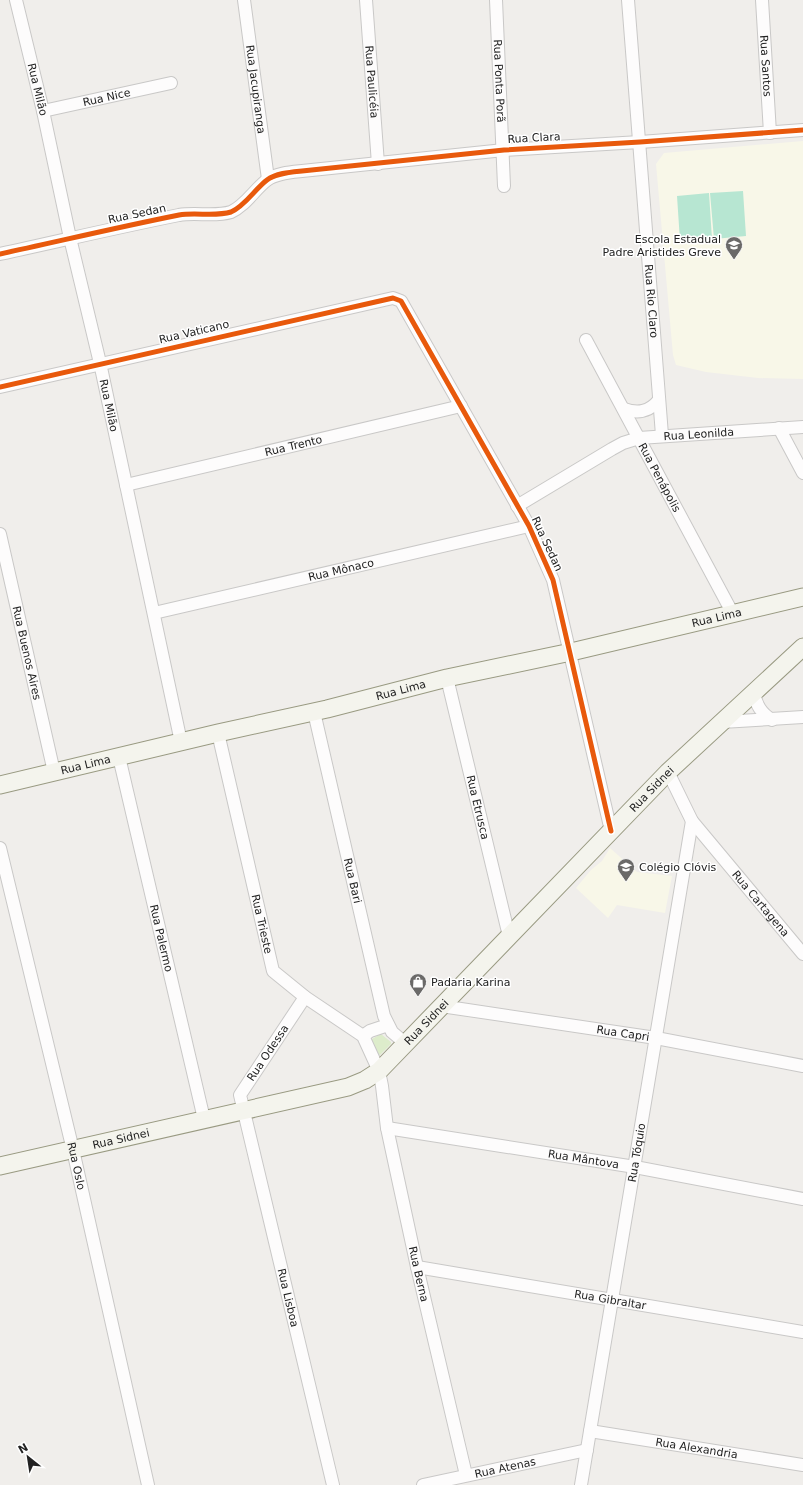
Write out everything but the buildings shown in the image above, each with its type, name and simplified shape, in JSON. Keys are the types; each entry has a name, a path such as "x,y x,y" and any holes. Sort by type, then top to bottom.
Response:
{"main road":[{"name":"Rua Lima","path":"0,784 314,712 447,678 571,652 803,597"},
{"name":"Rua Sidnei","path":"0,1166 348,1087 365,1080 379,1071 668,772 803,647"}],"street":[{"name":"Rua Milão","path":"16,0 43,111 70,238 100,364 181,742"},
{"name":"Rua Jacupiranga","path":"244,0 268,179"},
{"name":"Rua Paulicéia","path":"366,0 378,164"},
{"name":"Rua Ponta Porã","path":"496,0 504,150 504,186"},
{"name":"Rua Rio Claro","path":"628,0 662,435"},
{"name":"Rua Santos","path":"762,0 770,133"},
{"name":"Rua Nice","path":"43,111 171,84"},
{"name":"Rua Clara","path":"268,179 284,174 302,171 504,150 803,130"},
{"name":"Rua Sedan","path":"0,254 182,215 220,214 229,212 237,208 268,179"},
{"name":"Rua Sedan","path":"393,298 402,301 404,304 529,526 553,580 571,652 611,831"},
{"name":"Rua Vaticano","path":"0,387 393,298"},
{"name":"Rua Penápolis","path":"586,340 733,614"},
{"path":"624,409 631,412 643,411 654,406 659,400"},
{"name":"Rua Trento","path":"126,485 461,406"},
{"name":"Rua Leonilda","path":"517,506 612,449 639,438 662,435 803,427"},
{"path":"779,428 803,473"},
{"name":"Rua Mônaco","path":"154,613 529,526"},
{"name":"Rua Buenos Aires","path":"0,534 54,772"},
{"name":"Rua Etrusca","path":"447,678 509,936"},
{"path":"754,692 762,712 772,720"},
{"name":"Rua Bari","path":"314,712 382,1008 388,1025 395,1036 405,1043"},
{"path":"722,722 801,719"},
{"name":"Rua Trieste","path":"218,733 273,971 305,997 363,1036"},
{"name":"Rua Palermo","path":"119,757 204,1119"},
{"name":"Rua Cartagena","path":"668,772 692,821 803,954"},
{"name":"Rua Tóquio","path":"581,1485 692,821"},
{"name":"Rua Oslo","path":"0,848 73,1150 148,1485"},
{"name":"Rua Odessa","path":"243,1111 240,1095 305,997"},
{"name":"Rua Capri","path":"441,1006 656,1038 803,1066"},
{"path":"379,1071 363,1036 370,1031 388,1025"},
{"name":"Rua Berna","path":"379,1071 387,1128 417,1267 466,1476"},
{"name":"Rua Lisboa","path":"243,1111 333,1485"},
{"name":"Rua Mântova","path":"387,1128 634,1167 803,1199"},
{"name":"Rua Gibraltar","path":"417,1267 803,1332"},
{"name":"Rua Alexandria","path":"590,1431 803,1465"},
{"name":"Rua Atenas","path":"423,1485 587,1450"}],"shaded area":[{"name":"Escola Estadual Padre Aristides Greve","path":"803,141 803,379 758,378 706,372 676,365 673,355 656,164 664,153"},
{"name":"Colégio Clóvis","path":"610,848 637,872 672,876 665,913 617,905 608,918 576,888 591,870 602,861"}],"green space":[{"path":"743,191 746,236 714,239 710,193"},
{"path":"709,193 712,239 680,241 677,196"},
{"path":"381,1034 391,1042 391,1044 380,1055 370,1040"}],"cycle path":[{"path":"0,254 179,215 219,214 231,212 241,206 267,180 279,174 289,172 504,150 803,130"},
{"path":"0,387 393,298 401,301 529,526 553,580 611,831"}],"place":[{"name":"Escola Estadual Padre Aristides Greve","path":"734,260"},
{"name":"Colégio Clóvis","path":"626,882"},
{"name":"Padaria Karina","path":"418,997"}]}
